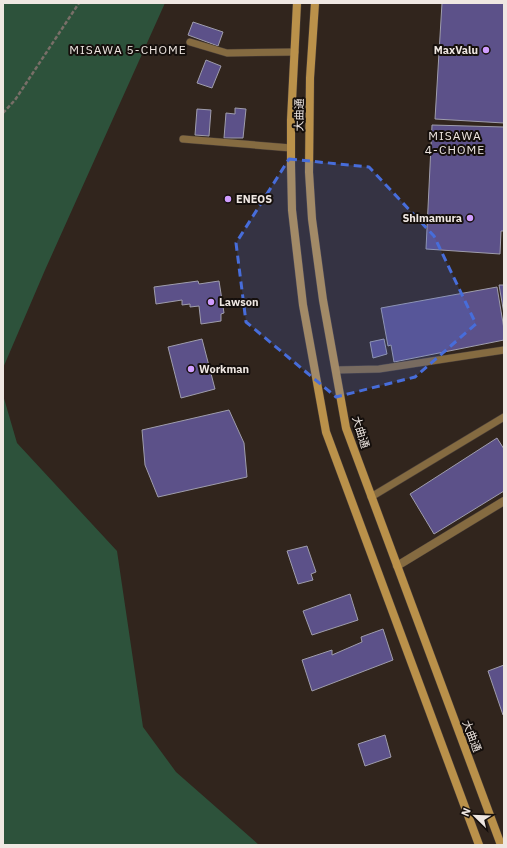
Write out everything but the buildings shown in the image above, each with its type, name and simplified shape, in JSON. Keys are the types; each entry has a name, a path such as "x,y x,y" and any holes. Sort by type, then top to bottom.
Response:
{"main road":[{"name":"大曲通","path":"297,3 291,148 292,210 303,305 326,432 479,845"},
{"name":"大曲通","path":"315,3 310,78 309,172 312,219 323,300 346,428 501,845"}],"street":[{"path":"397,566 504,501"}],"lane":[{"path":"190,42 227,53 295,52"},
{"path":"183,139 291,148"},
{"path":"336,370 379,369 504,350"},
{"path":"371,497 504,417"}],"path":[{"path":"3,113 15,100 79,3"}],"highlighted area":[{"path":"289,159 369,167 434,236 476,324 415,377 336,397 246,322 236,243"}],"green space":[{"path":"3,3 165,3 45,270 3,368"},
{"path":"3,395 17,443 117,551 143,727 176,772 259,845 3,845"}],"place":[{"name":"MaxValu","path":"486,50"},
{"name":"ENEOS","path":"228,199"},
{"name":"Shimamura","path":"470,218"},
{"name":"Lawson","path":"211,302"},
{"name":"Workman","path":"191,369"}],"district":[{"name":"MISAWA 5-CHOME","path":"128,49"},
{"name":"MISAWA 4-CHOME","path":"455,142"}]}
